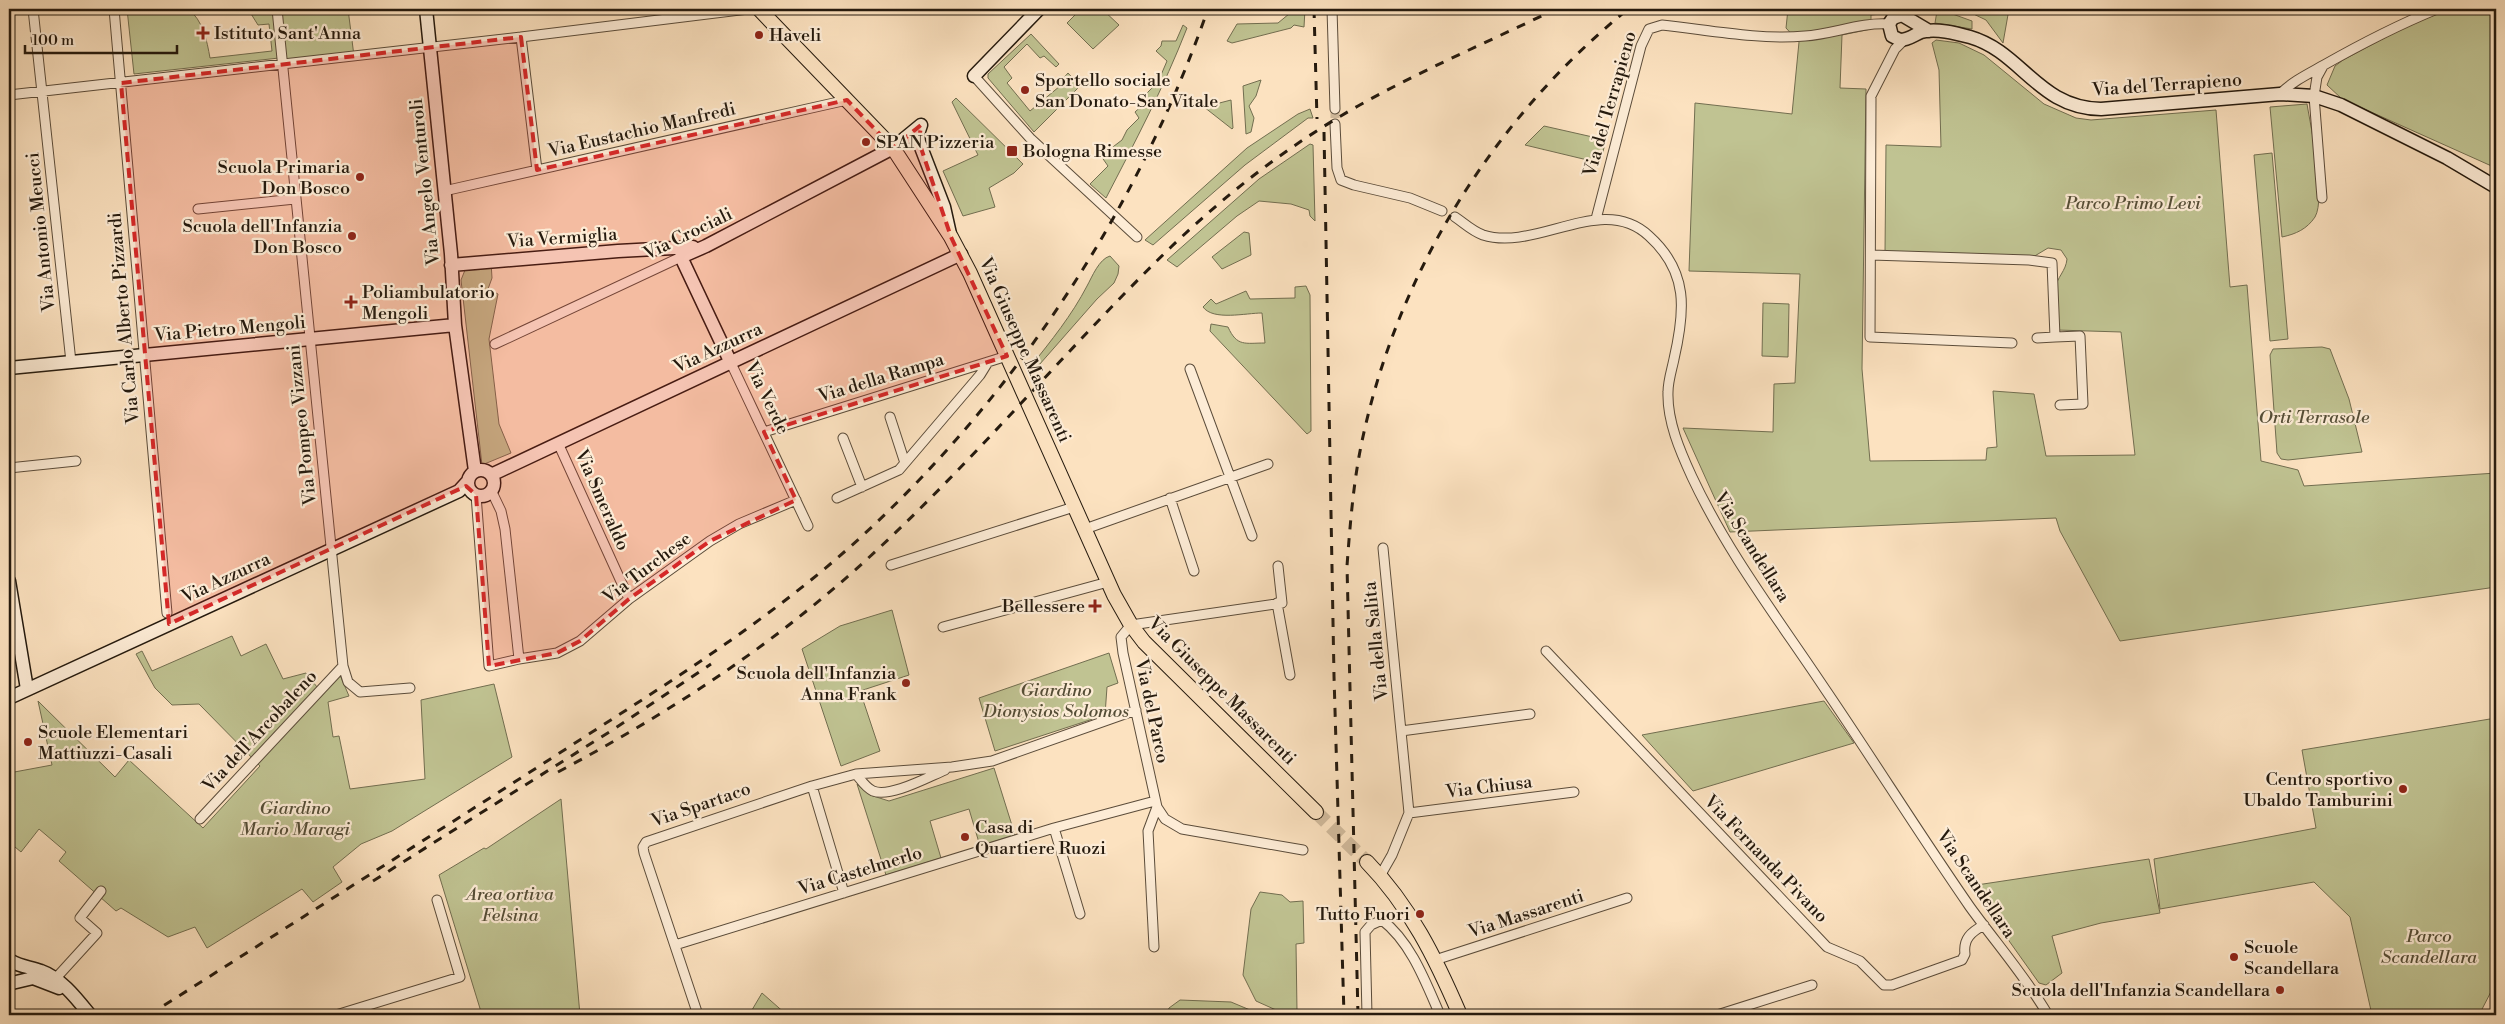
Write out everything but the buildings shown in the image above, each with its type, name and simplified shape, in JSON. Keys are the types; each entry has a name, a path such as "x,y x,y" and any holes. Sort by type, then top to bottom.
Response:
{"main road":[{"name":"Via Giuseppe Massarenti","path":"759,9 893,148 951,237 961,254 1108,582 1131,625 1144,642 1316,812"},
{"path":"1366,862 1380,876 1410,915 1435,960 1460,1015"}],"street":[{"name":"Via Antonio Meucci","path":"33,9 71,362"},
{"name":"Via Carlo Alberto Pizzardi","path":"114,9 168,619"},
{"name":"Via Pompeo Vizzani","path":"277,9 330,549 344,666 348,682 360,692 410,688"},
{"name":"Via Angelo Venturoli","path":"426,9 470,486"},
{"path":"9,95 521,37 748,9"},
{"path":"1039,9 974,76 1030,138 1136,237"},
{"path":"1332,9 1335,109"},
{"path":"2280,94 2292,83 2323,66 2405,22 2437,9"},
{"path":"1898,12 1893,18 1898,34 1894,53 1871,96 1870,337 2012,343"},
{"name":"Via del Terrapieno","path":"1898,12 1929,31"},
{"path":"1898,34 1914,32 1912,19"},
{"name":"Via del Terrapieno","path":"1596,219 1641,46 1649,29 1662,25 1745,34 1804,36 1869,24 1898,34 1929,31 1960,35 1985,43 2051,94 2081,108 2101,109 2280,94 2314,96 2341,105 2448,158 2496,187"},
{"path":"521,37 537,170"},
{"path":"2322,198 2314,96 2317,77 2323,66"},
{"name":"Via Eustachio Manfredi","path":"444,191 847,100"},
{"name":"Via Crociali","path":"495,344 706,246 893,148 920,124"},
{"name":"Via Giuseppe Massarenti","path":"920,124 919,142 944,207 951,237"},
{"path":"1336,124 1336,168 1341,180 1354,185 1410,198 1442,211"},
{"name":"Via del Terrapieno","path":"2448,158 2496,176"},
{"path":"198,209 295,199"},
{"name":"Via Scandellara","path":"1454,218 1483,234 1508,238 1526,237 1596,219 1629,224 1646,233 1660,246 1672,263 1679,281 1683,303 1681,326 1668,390 1669,407 1678,445 1700,494 1763,598 1984,926 2048,1015"},
{"name":"Via Vermiglia","path":"451,265 706,246"},
{"name":"Via Azzurra","path":"491,475 961,254"},
{"path":"1871,255 2029,260 2052,263 2055,337"},
{"name":"Via Verde","path":"681,256 808,526"},
{"name":"Via Pietro Mengoli","path":"9,368 455,325"},
{"path":"2037,338 2080,336 2083,404 2060,405"},
{"name":"Via della Rampa","path":"764,432 1007,356"},
{"path":"837,498 899,470 980,375 988,362"},
{"path":"1190,369 1252,536"},
{"path":"890,417 905,463"},
{"path":"843,438 862,487"},
{"name":"Via Smeraldo","path":"558,443 629,599"},
{"path":"9,468 76,461"},
{"path":"1085,529 1268,464"},
{"path":"470,486 484,470 491,475 494,482 491,490 501,511 505,529 519,659"},
{"name":"Via Azzurra","path":"9,698 168,619 470,486 485,495 491,490"},
{"name":"Via Turchese","path":"470,486 490,666 557,653 580,641 629,599 710,541 739,524 796,500"},
{"path":"1170,498 1194,571"},
{"path":"891,565 1074,507"},
{"name":"Via della Salita","path":"1380,876 1392,855 1409,813 1383,548"},
{"path":"1131,625 1282,602 1278,566"},
{"path":"9,581 12,618 27,689"},
{"path":"943,627 1108,582"},
{"path":"1277,603 1290,675"},
{"name":"Via del Parco","path":"1131,625 1123,633 1121,644 1156,804"},
{"name":"Via Fernanda Pivano","path":"1546,651 1827,947 1860,960 1884,985 1892,985 1962,960 1968,936 1984,926"},
{"name":"Via dell'Arcobaleno","path":"200,819 344,666"},
{"name":"Via Spartaco","path":"698,1015 644,853 644,845 658,836 812,786 856,774 952,767 992,761 1136,710"},
{"path":"1401,731 1530,714"},
{"name":"Via Spartaco","path":"856,774 871,790 884,792 898,789 952,767"},
{"path":"812,786 844,893"},
{"name":"Via Chiusa","path":"1409,813 1574,792"},
{"path":"1156,804 1165,819 1176,826 1190,831 1303,850"},
{"path":"1154,947 1148,831 1156,804"},
{"name":"Via Castelmerlo","path":"675,946 1054,828 1156,804"},
{"path":"1054,828 1080,914"},
{"path":"56,978 97,933 80,918 101,891"},
{"name":"Via Massarenti","path":"1435,960 1627,898"},
{"path":"336,1015 460,977 437,900"},
{"path":"1367,1015 1365,932 1371,925 1382,920 1393,928 1405,944 1437,1014"},
{"path":"10,960 19,966 42,971 56,978 90,1015"},
{"path":"10,960 14,968 10,984"},
{"path":"10,984 26,978 39,980 71,995"},
{"path":"1717,1015 1812,984"}],"highlighted area":[{"path":"521,37 537,170 847,100 893,148 921,125 919,142 951,237 1007,356 764,432 796,500 710,541 629,599 580,641 557,653 489,666 476,495 466,486 169,624 121,83"}],"green space":[{"name":"Istituto Sant'Anna","path":"127,9 188,9 201,25 210,58 272,51 269,24 258,25 248,9 274,9 279,58 134,74"},
{"path":"277,9 348,9 354,56 282,64"},
{"path":"1081,9 1102,9 1119,25 1093,49 1067,23"},
{"path":"1295,9 1305,9 1304,27 1294,25 1291,28 1232,43 1227,41 1237,24 1278,23"},
{"name":"Parco Primo Levi","path":"1788,9 1888,9 1881,14 1871,15 1871,29 1842,35 1840,88 1866,89 1862,369 1870,461 1986,460 1987,448 1997,447 1993,391 2034,394 2046,456 2135,455 2121,332 2057,330 2055,289 2067,259 2061,250 2048,248 2033,257 1885,252 1886,145 1941,147 1939,70 1932,43 1936,40 1959,43 1984,55 2044,104 2076,118 2091,120 2216,110 2230,287 2247,285 2261,461 2298,470 2304,486 2496,473 2496,587 2120,641 2060,531 2056,518 1730,532 1683,428 1773,432 1774,384 1795,383 1800,274 1689,271 1695,103 1792,114 1799,42 1786,28"},
{"path":"1963,9 2009,9 2003,43 1986,20"},
{"path":"2449,9 2496,9 2496,168 2342,99 2327,85 2335,66 2343,60 2403,28"},
{"path":"1937,11 1947,12 1972,21 1972,29 1935,23"},
{"path":"1183,25 1187,28 1169,72 1106,198 1090,184 1108,166 1101,156 1122,140 1127,130 1139,118 1135,112 1147,101 1145,95 1158,82 1167,61 1156,51 1161,46 1162,41 1176,41"},
{"path":"1031,34 1059,64 1056,67 1044,56 1040,58 1027,44 1004,67 1012,78 1007,83 1030,111 1060,86 1060,82 1068,73 1078,84 1078,88 1034,132 988,78 988,74"},
{"path":"1261,80 1256,96 1249,106 1254,118 1251,132 1246,134 1243,86"},
{"path":"956,98 1023,164 1014,173 989,188 995,207 963,216 943,171 978,155 952,102"},
{"path":"1231,100 1233,128 1232,129 1204,107"},
{"path":"2307,104 2317,162 2318,208 2315,217 2305,228 2282,237 2270,107"},
{"path":"1310,109 1313,118 1308,118 1245,165 1153,245 1145,240 1247,148 1298,114"},
{"path":"1544,126 1606,140 1600,163 1525,145"},
{"path":"1310,144 1313,145 1315,221 1310,216 1309,210 1291,204 1259,201 1237,216 1177,267 1167,260 1259,179"},
{"path":"2272,153 2288,339 2270,341 2254,155"},
{"path":"1244,232 1249,233 1251,255 1222,269 1212,257"},
{"path":"1110,256 1119,266 1114,283 1097,299 1032,373 1031,366 1068,317 1099,264"},
{"path":"491,262 492,278 488,289 498,294 489,339 499,424 511,453 482,465 461,280 467,265"},
{"path":"1306,286 1310,295 1311,431 1307,434 1210,331 1211,324 1228,327 1238,341 1265,343 1262,313 1222,315 1214,314 1203,307 1211,299 1216,304 1246,291 1250,299 1295,298 1295,287"},
{"path":"1763,303 1789,304 1788,357 1762,356"},
{"name":"Orti Terrasole","path":"2322,347 2330,349 2349,399 2362,452 2288,460 2281,459 2277,453 2270,355 2273,349"},
{"path":"892,610 909,675 860,691 880,751 841,766 802,649 840,626"},
{"name":"Giardino Mario Maragi","path":"232,636 241,656 266,644 283,679 306,673 317,687 337,668 349,696 328,702 333,737 339,736 350,789 425,779 421,700 494,684 512,757 392,831 361,844 333,867 342,882 313,902 302,889 207,948 195,927 168,937 121,908 116,911 59,861 66,852 39,829 21,852 9,842 9,773 52,765 38,701 115,777 129,760 203,828 260,766 199,704 172,705 155,688 136,654 142,651 152,671"},
{"name":"Giardino Dionysios Solomos","path":"1109,653 1118,683 1107,687 1105,715 995,751 979,698"},
{"path":"1824,701 1854,743 1693,791 1642,735"},
{"name":"Centro sportivo Ubaldo Tamburini","path":"2496,718 2496,982 2479,1015 2372,1015 2350,917 2314,882 2160,909 2154,859 2316,828 2302,750"},
{"path":"994,768 1015,835 980,846 969,809 930,821 941,858 886,875 857,784 870,795 889,801"},
{"name":"Area ortiva Felsina","path":"561,799 580,1015 482,1015 439,875 484,848 486,849"},
{"path":"2149,859 2160,913 2101,923 2052,936 2062,973 2046,985 2039,983 1970,886"},
{"path":"1260,892 1282,895 1290,902 1303,901 1304,943 1296,944 1297,1011 1276,1010 1256,1001 1243,975 1251,909"},
{"path":"762,993 787,1015 749,1015"},
{"path":"1180,1000 1231,1002 1262,1015 1166,1015 1169,1008"}],"tunnel":[{"path":"1335,109 1335,124"},
{"path":"1316,812 1367,862"}],"railway":[{"path":"149,1015 680,675 762,618 801,588 877,522 931,467 982,409 1029,348 1073,285 1113,219 1149,151 1180,81 1208,9"},
{"path":"1314,9 1317,119"},
{"path":"558,772 637,728 712,680 784,629 854,571 975,453 1130,288 1170,248 1236,189 1283,154 1358,106 1431,68 1556,9"},
{"path":"1358,1015 1347,566 1358,461 1377,382 1398,321 1425,261 1457,204 1493,150 1534,100 1579,52 1628,9"},
{"path":"1324,132 1334,676 1344,1015"},
{"path":"373,881 614,729 711,664"}],"place":[{"name":"Istituto Sant'Anna","path":"203,33"},
{"name":"Haveli","path":"759,35"},
{"name":"Sportello sociale San Donato-San Vitale","path":"1025,90"},
{"name":"SPAN Pizzeria","path":"866,142"},
{"name":"Bologna Rimesse","path":"1012,151"},
{"name":"Scuola Primaria Don Bosco","path":"360,177"},
{"name":"Scuola dell'Infanzia Don Bosco","path":"352,236"},
{"name":"Poliambulatorio Mengoli","path":"351,302"},
{"name":"Bellessere","path":"1095,606"},
{"name":"Scuola dell'Infanzia Anna Frank","path":"906,683"},
{"name":"Scuole Elementari Mattiuzzi-Casali","path":"28,742"},
{"name":"Centro sportivo Ubaldo Tamburini","path":"2403,789"},
{"name":"Casa di Quartiere Ruozi","path":"965,837"},
{"name":"Tutto Fuori","path":"1420,914"},
{"name":"Scuole Scandellara","path":"2234,957"},
{"name":"Scuola dell'Infanzia Scandellara","path":"2280,990"}],"park label":[{"name":"Parco Scandellara","path":"2429,946"}]}
